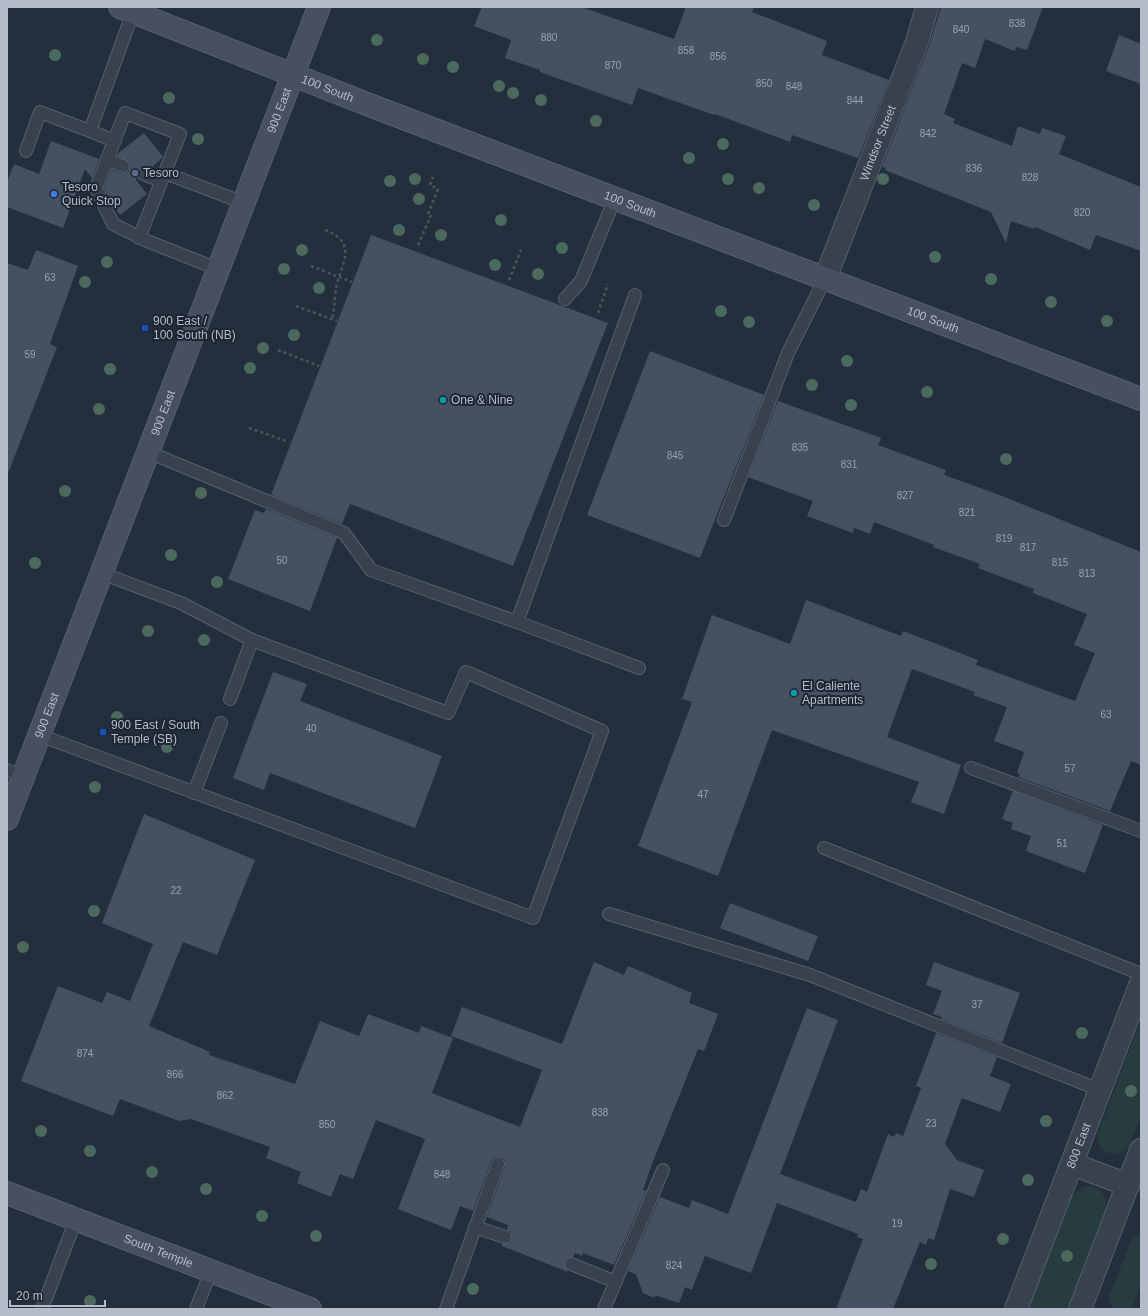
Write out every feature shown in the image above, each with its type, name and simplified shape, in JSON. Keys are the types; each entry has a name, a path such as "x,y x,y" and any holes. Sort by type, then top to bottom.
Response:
{"main road":[{"name":"900 East","path":"7,819 15,773 39,735 319,7"},
{"name":"100 South","path":"127,9 1141,400"},
{"name":"South Temple","path":"7,1193 310,1309"}],"street":[{"name":"Windsor Street","path":"825,278 917,42 927,7"},
{"name":"800 East","path":"1016,1309 1141,983"},
{"path":"1080,1309 1141,1150"},
{"path":"1072,1164 1128,1185"}],"lane":[{"path":"90,131 127,9"},
{"path":"26,151 40,112 115,141"},
{"path":"139,238 180,134 125,113 96,188 113,224 139,238 218,269"},
{"path":"107,160 123,166"},
{"path":"143,174 163,177 244,204"},
{"path":"565,299 581,281 615,198"},
{"path":"724,520 788,353 825,278"},
{"path":"517,622 635,295"},
{"path":"148,452 344,533 371,570 517,622 639,668"},
{"path":"39,735 533,918 602,731 466,672 448,713 252,640 181,603 101,573"},
{"path":"230,699 252,640"},
{"path":"194,793 221,723"},
{"path":"971,768 1141,831"},
{"path":"824,848 1141,974"},
{"path":"610,914 810,975 1100,1090"},
{"path":"446,1309 498,1164"},
{"path":"604,1309 663,1170"},
{"path":"42,1309 76,1219"},
{"path":"476,1227 505,1237"},
{"path":"571,1264 616,1282"},
{"path":"196,1309 211,1271"}],"path":[{"path":"418,245 438,189 430,185 433,177"},
{"path":"325,230 333,233 343,242 345,258 336,290 335,310 332,320"},
{"path":"509,280 521,250"},
{"path":"311,266 340,276 352,282"},
{"path":"598,313 608,284"},
{"path":"296,306 337,321"},
{"path":"278,350 319,366"},
{"path":"249,428 289,442"}],"green space":[{"path":"1141,1020 1141,1115 1129,1147 1124,1151 1114,1154 1105,1152 1100,1148 1098,1133"},
{"path":"1084,1186 1090,1186 1102,1192 1106,1204 1067,1309 1028,1309 1072,1195"},
{"path":"1141,1235 1141,1285 1132,1309 1113,1309 1108,1299 1132,1238"}],"building":[{"path":"482,7 581,7 674,39 686,7 754,7 752,12 827,41 822,55 889,80 858,158 792,135 790,142 715,114 714,115 638,88 632,105 505,58 511,40 474,26"},
{"path":"941,7 1043,7 1027,50 1016,47 1015,51 985,39 975,68 962,63 944,114 955,119 953,123 1012,146 1018,126 1040,134 1042,128 1066,136 1059,154 1141,187 1141,251 1096,235 1090,250 1035,227 1034,229 1011,221 1006,243 991,212 885,170 886,168 882,167 929,46"},
{"path":"1119,35 1141,44 1141,84 1106,71"},
{"name":"Tesoro","path":"144,133 163,157 150,169 142,167 138,168 136,180 147,194 120,215 112,204 104,188 111,170 121,173 128,172 130,168 129,162 117,156 117,154"},
{"name":"Tesoro Quick Stop","path":"51,141 99,159 92,178 85,169 63,228 7,207 7,182 14,164 39,174"},
{"name":"One & Nine","path":"371,235 608,323 513,566 350,504 342,524 271,495"},
{"path":"36,250 78,266 50,344 57,347 9,471 7,471 7,263 28,270"},
{"path":"650,351 764,395 700,558 587,515"},
{"path":"778,401 881,438 878,445 946,470 944,475 997,494 1141,552 1141,765 1131,761 1110,811 1018,777 1020,774 1017,773 1024,752 994,741 1007,707 973,695 975,692 912,669 887,737 961,765 944,814 911,802 919,782 772,730 718,876 638,846 692,702 682,699 712,615 790,644 806,600 901,636 903,631 978,660 976,665 1075,701 1095,653 1074,645 1087,614 1033,593 1034,589 978,568 980,564 933,547 934,545 874,522 870,534 854,528 853,533 807,516 813,501 748,477"},
{"path":"266,509 337,538 310,611 228,579 255,510 264,513"},
{"path":"273,672 307,684 300,701 442,756 415,828 270,773 264,790 233,778"},
{"path":"1013,791 1103,825 1085,873 1026,851 1031,836 1011,829 1013,823 1002,819"},
{"path":"144,814 255,860 217,955 183,942 149,1026 210,1052 209,1055 295,1084 320,1021 359,1036 368,1014 419,1033 421,1026 453,1038 432,1093 520,1127 542,1070 451,1036 462,1007 562,1044 594,962 624,975 628,966 692,993 689,1003 718,1014 704,1051 698,1049 652,1164 643,1190 646,1191 614,1265 583,1253 582,1256 575,1253 573,1257 567,1258 564,1262 568,1272 502,1246 502,1244 510,1243 512,1239 511,1232 507,1230 508,1225 487,1217 505,1167 504,1159 500,1157 493,1158 491,1161 473,1211 460,1206 451,1230 398,1209 425,1139 376,1120 353,1179 340,1174 331,1197 297,1183 301,1172 266,1158 270,1147 191,1119 179,1121 120,1099 113,1116 21,1081 58,986 102,1003 107,992 130,1001 153,944 102,923"},
{"path":"730,903 818,936 808,961 720,928"},
{"path":"934,962 1020,993 1002,1043 941,1019 942,1017 933,1014 942,991 926,985"},
{"path":"807,1008 838,1020 780,1174 856,1202 861,1189 867,1192 888,1134 894,1137 896,1133 903,1136 921,1088 916,1086 936,1033 997,1057 990,1076 1011,1084 1000,1112 962,1098 945,1144 957,1160 984,1170 974,1197 950,1189 934,1240 928,1238 926,1245 920,1242 893,1309 836,1309 863,1239 857,1237 858,1234 777,1203 751,1273 705,1256 692,1290 685,1287 679,1303 658,1296 652,1297 643,1293 636,1274 628,1271 660,1197 689,1208 692,1200 728,1214"}],"place":[{"name":"Tesoro","path":"135,173"},
{"name":"Tesoro Quick Stop","path":"54,194"},
{"name":"900 East / 100 South (NB)","path":"145,328"},
{"name":"One & Nine","path":"443,400"},
{"name":"El Caliente Apartments","path":"794,693"},
{"name":"900 East / South Temple (SB)","path":"103,732"}]}
